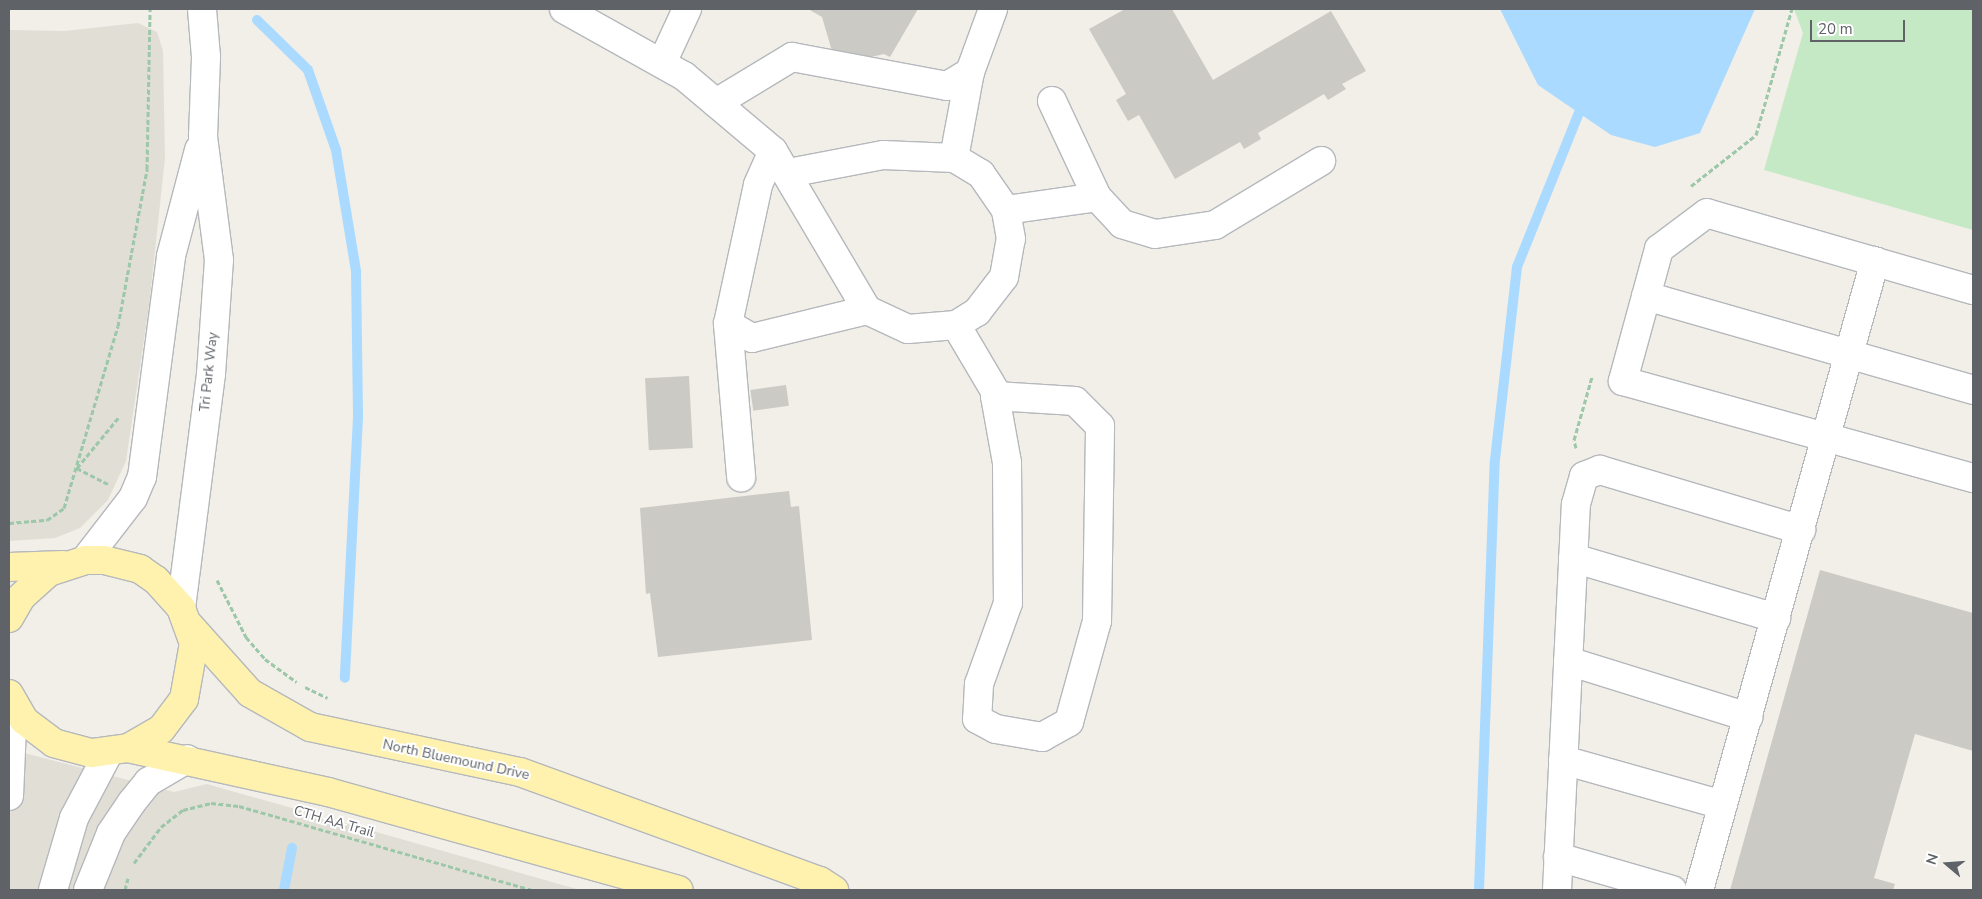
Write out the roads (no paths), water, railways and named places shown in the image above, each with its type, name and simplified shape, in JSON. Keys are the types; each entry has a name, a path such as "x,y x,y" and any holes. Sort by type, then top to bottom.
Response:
{"main road":[{"path":"9,566 76,562"},
{"path":"9,618 34,584 76,562"},
{"name":"North Bluemound Drive","path":"76,562 122,563 140,569 170,593 185,617 250,693 310,727 520,772 820,881 834,890"},
{"path":"119,750 161,729 184,699 193,663 185,617"},
{"path":"11,699 24,720 54,743 72,750 119,750 186,759 328,792 679,890"}],"street":[{"name":"Tri Park Way","path":"185,617 211,374 219,260 203,136 206,57 202,9"},
{"path":"564,9 662,63 716,103 773,151 789,173 807,215 867,310 908,329 956,324 977,312 1004,277 1011,239 1006,210 981,174 954,158 884,154 789,173"},
{"path":"662,63 687,9"},
{"path":"954,158 970,72 993,9"},
{"path":"716,103 792,57 947,86 970,72"},
{"path":"1052,101 1097,197 1122,224 1155,234 1215,225 1321,161"},
{"name":"Tri Park Way","path":"76,562 133,498 142,477 171,256 203,136"},
{"path":"741,477 728,324 758,185 773,151"},
{"path":"1006,210 1097,197"},
{"path":"1973,290 1707,213 1659,249 1623,381 1973,478"},
{"path":"1699,890 1875,261"},
{"path":"1646,296 1973,390"},
{"path":"728,324 752,338 867,310"},
{"path":"956,324 996,396 1007,463 1008,603 979,684 977,720 996,729 1042,737 1069,722 1097,620 1100,426 1075,401 996,396"},
{"path":"1557,890 1576,504 1584,476 1600,470 1801,530"},
{"path":"1573,558 1776,618"},
{"path":"1568,660 1748,717"},
{"path":"9,796 11,699"},
{"path":"53,890 74,818 119,750"},
{"path":"88,890 111,833 132,802 148,782 186,759"},
{"path":"1563,760 1723,805"},
{"path":"1558,857 1672,890"}],"water":[{"path":"1500,9 1755,9 1700,133 1655,147 1611,135 1538,85"}],"waterway":[{"path":"257,20 308,70 336,150 356,271 358,417 345,678"},
{"path":"1479,890 1495,460 1517,267 1584,100"},
{"path":"284,890 292,848"}]}
